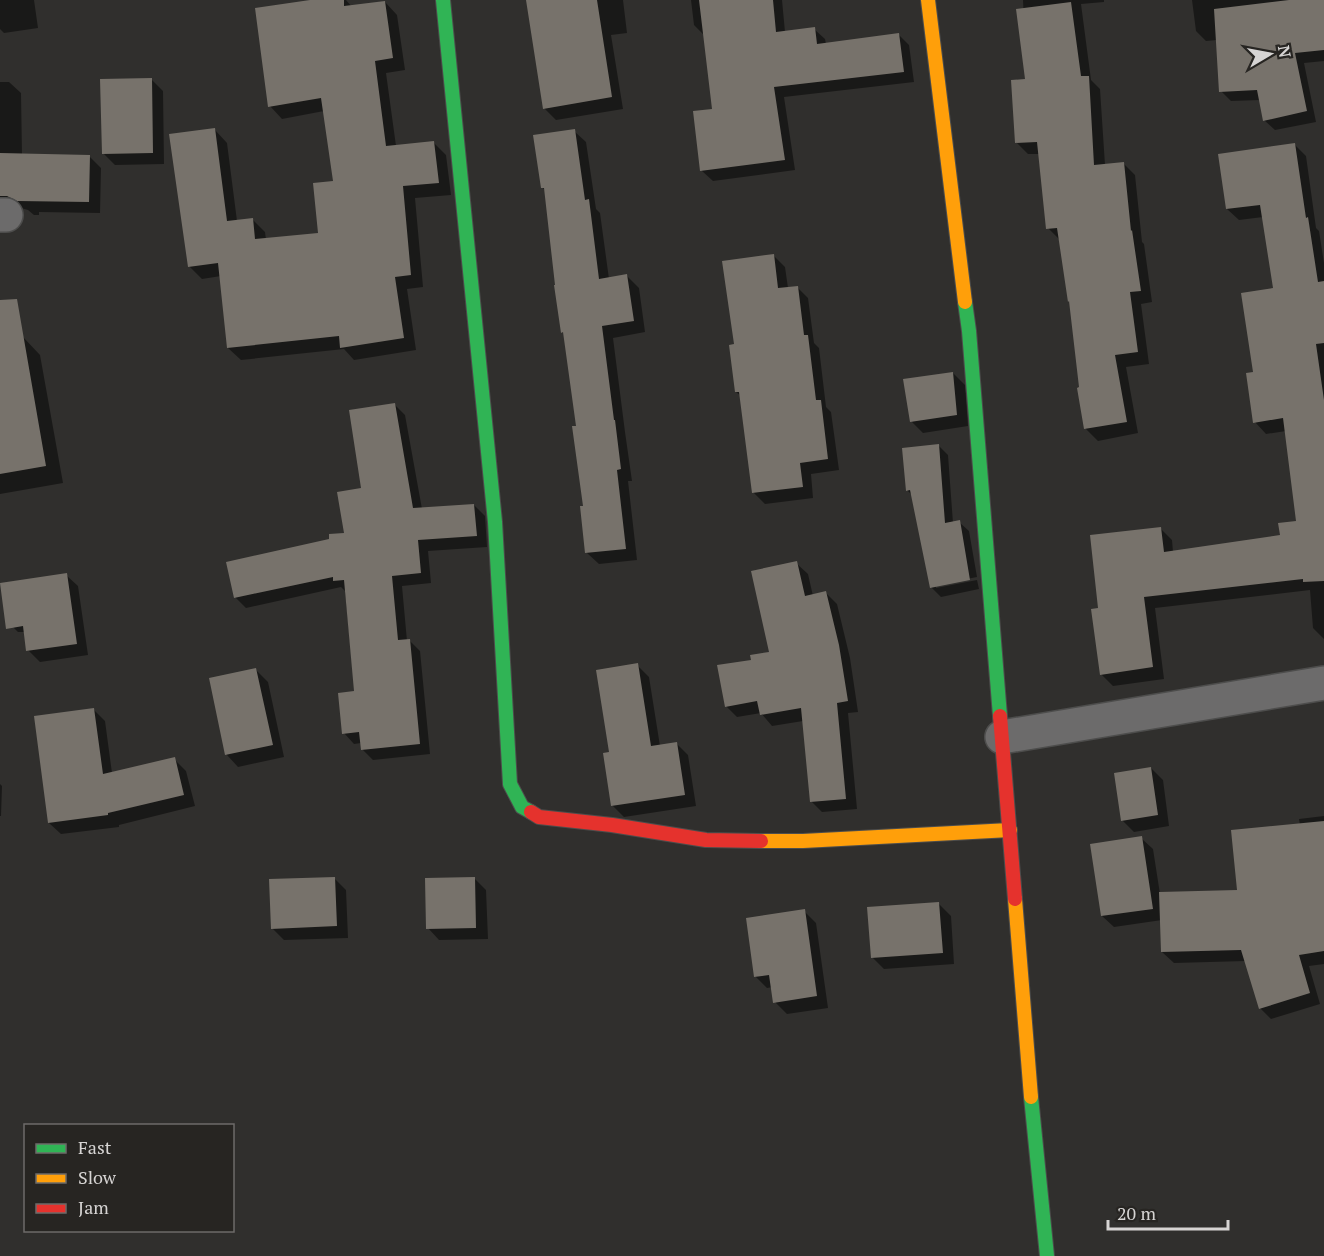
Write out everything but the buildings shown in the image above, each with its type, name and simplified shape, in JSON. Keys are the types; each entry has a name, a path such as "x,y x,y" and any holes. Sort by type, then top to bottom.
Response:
{"street":[{"path":"443,0 495,522 510,784 522,807 539,817 612,825 706,840 803,841 1010,830"},
{"path":"928,0 969,331 1036,1153 1047,1256"},
{"path":"1002,737 1324,683"}],"traffic: fast":[{"path":"443,0 495,522 510,784 522,807 531,812"},
{"path":"965,302 1000,716"},
{"path":"1031,1097 1047,1256"}],"traffic: slow":[{"path":"928,0 965,302"},
{"path":"761,841 803,841 1010,830"},
{"path":"1015,899 1031,1097"}],"traffic: jam":[{"path":"1000,716 1015,899"},
{"path":"531,812 539,817 612,825 706,840 761,841"}]}
